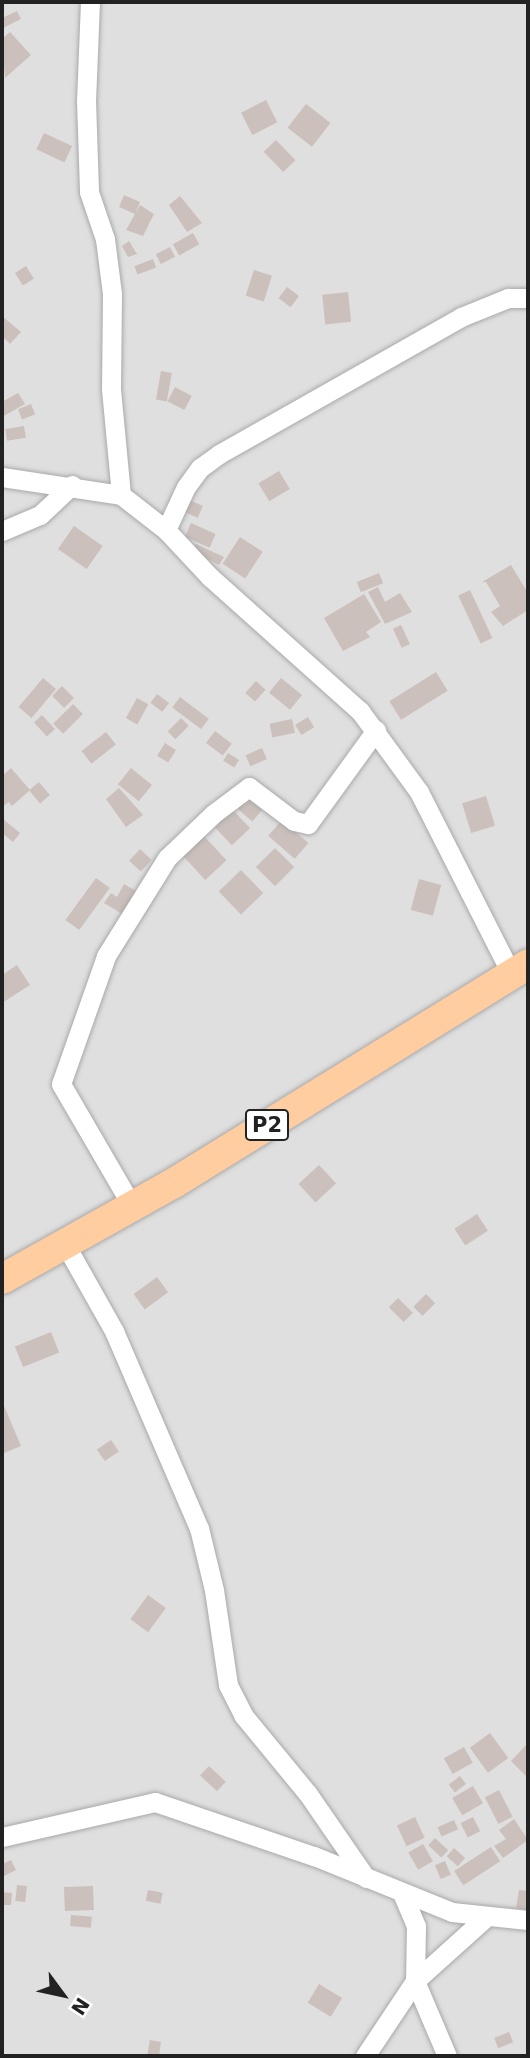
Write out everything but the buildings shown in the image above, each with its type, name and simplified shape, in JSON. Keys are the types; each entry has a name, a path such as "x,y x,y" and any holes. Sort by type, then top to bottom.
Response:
{"main road":[{"name":"P2","path":"2,1279 132,1206 520,968"}],"street":[{"path":"90,2 86,100 89,192 105,239 112,293 111,389 121,495"},
{"path":"166,530 186,487 200,468 219,454 461,317 508,298 528,298"},
{"path":"2,477 72,485 121,495 166,530 209,577 307,661 382,737 419,792 520,968"},
{"path":"2,531 40,515 72,485"},
{"path":"132,1206 61,1084 106,956 167,858 213,814 249,787 294,821 308,824 382,737"},
{"path":"65,1244 114,1331 199,1528 214,1590 228,1685 243,1715 308,1794 366,1878"},
{"path":"2,1837 155,1801 402,1893 485,1919 528,1920"},
{"path":"402,1893 416,1926 415,1981 447,2056"},
{"path":"365,2056 415,1981 485,1919"}],"shaded area":[{"path":"2,2 528,2 528,2056 2,2056"}]}
